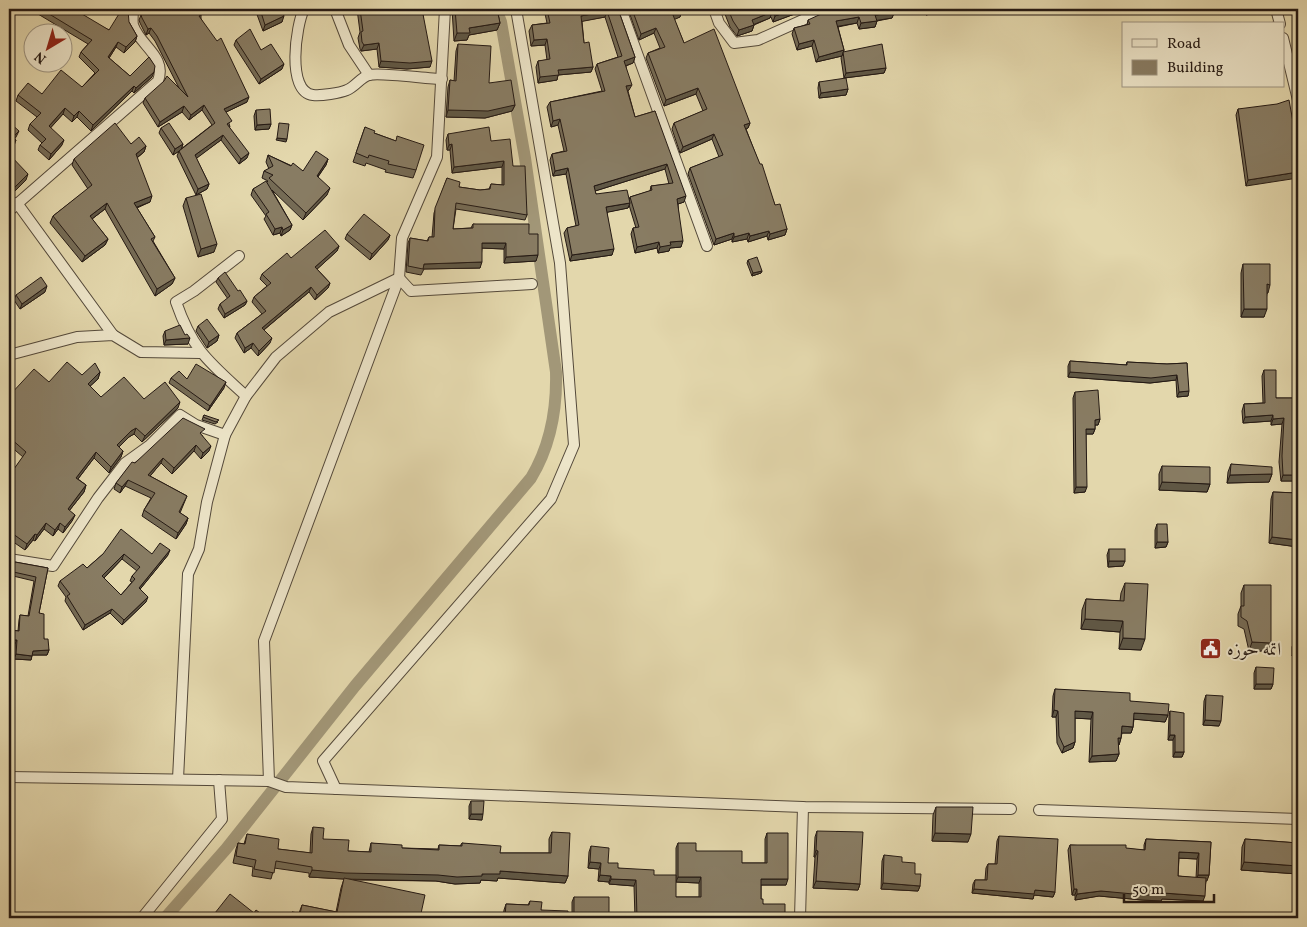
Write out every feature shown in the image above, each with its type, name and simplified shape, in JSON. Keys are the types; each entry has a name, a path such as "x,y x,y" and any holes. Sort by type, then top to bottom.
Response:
{"street":[{"path":"9,211 158,81 161,72 158,60 133,25 133,9"},
{"path":"304,9 298,20 295,47 297,80 303,91 313,95 347,90 369,75 442,80"},
{"path":"335,9 349,44 369,75"},
{"path":"269,781 264,641 399,278 402,238 438,157 445,9"},
{"path":"336,789 323,761 551,499 574,445 560,263 516,9"},
{"path":"621,9 706,246"},
{"path":"714,9 719,23 734,43 758,40 827,9"},
{"path":"1276,9 1279,22"},
{"path":"1284,42 1298,100"},
{"path":"17,203 113,334 141,352 200,353"},
{"path":"239,256 194,291 176,302 187,334 200,353 246,396"},
{"path":"399,278 411,291 532,284"},
{"path":"178,779 188,574 199,549 207,502 225,435 246,396 276,357 329,312 399,278"},
{"path":"9,355 77,337 113,334"},
{"path":"9,559 53,566 98,498 125,463 150,445 180,415 196,425 225,435"},
{"path":"9,777 269,781 286,787 803,807 1011,809"},
{"path":"142,918 222,819 218,780"},
{"path":"803,807 800,918 821,918"},
{"path":"1039,810 1298,819"}],"building":[{"path":"41,9 66,9 75,14 77,11 109,30 122,9 126,9 128,10 129,22 137,36 126,47 118,42 108,57 130,76 149,57 155,66 154,72 136,88 134,86 93,125 79,111 74,116 65,108 49,126 64,140 51,154 40,145 46,139 30,124 41,113 18,95 28,83 42,94 59,72 63,72 82,87 99,70 81,52 92,40 72,28 72,22 62,22"},
{"path":"150,9 201,9 203,14 199,16 217,41 221,38 249,97 224,109 232,121 227,124 249,153 241,159 223,135 195,155 209,184 198,189 179,151 215,123 204,105 191,115 184,106 160,122 145,98 167,76 188,97 157,36 151,28 148,29 142,18 141,15"},
{"path":"260,9 282,9 284,16 265,25"},
{"path":"360,9 422,9 432,61 410,63 381,61 379,43 364,45 362,42 361,32 363,31"},
{"path":"455,9 497,9 500,23 469,28 470,33 457,33"},
{"path":"547,9 618,9 635,57 624,61 632,85 626,86 635,117 655,111 686,196 677,199 683,241 670,242 671,245 660,247 659,242 637,247 633,228 639,227 630,197 652,190 651,186 673,183 667,164 594,186 596,194 627,190 630,203 606,207 614,249 572,255 567,228 579,225 568,168 555,171 552,154 567,151 560,119 553,121 550,102 605,91 597,64 622,56 607,11 581,16 584,43 589,42 593,67 558,70 559,75 540,77 538,61 550,59 547,39 534,40 532,25 550,23"},
{"path":"632,9 681,9 682,11 673,15 684,43 714,29 750,123 744,125 760,164 762,164 775,205 780,204 787,229 770,234 769,231 750,236 749,233 734,237 734,233 716,239 690,168 723,155 714,134 683,147 674,123 707,109 698,88 666,100 648,53 665,47 656,28 641,34"},
{"path":"728,9 771,9 772,12 752,20 754,25 739,30"},
{"path":"772,9 795,9 775,16"},
{"path":"832,9 892,9 894,13 875,15 877,21 861,23 859,17 836,21 844,50 819,57 814,40 799,44 794,28 810,24 808,20"},
{"path":"250,29 261,50 271,44 284,64 261,79 236,40"},
{"path":"1295,29 1298,29 1298,43"},
{"path":"458,44 491,46 489,83 511,80 515,105 488,111 448,110 450,80 456,81"},
{"path":"882,44 886,68 846,73 843,52"},
{"path":"846,78 848,89 821,93 819,82"},
{"path":"1289,100 1293,122 1298,122 1298,172 1248,180 1238,109 1277,104"},
{"path":"270,109 271,124 257,125 256,110"},
{"path":"9,122 19,131 13,137 16,140 9,149"},
{"path":"115,123 131,144 139,137 146,146 136,154 152,196 134,203 155,237 151,239 175,278 157,289 107,203 90,216 108,239 85,256 53,216 92,185 74,159"},
{"path":"169,123 183,144 175,149 161,128"},
{"path":"279,123 289,124 287,139 277,138"},
{"path":"365,127 375,131 374,133 396,141 397,136 424,145 416,170 388,164 389,161 369,155 368,158 356,153"},
{"path":"489,127 491,141 510,139 513,166 525,166 527,215 456,203 453,229 473,228 473,224 529,224 529,234 538,234 538,255 506,257 506,243 482,243 482,262 424,264 423,269 408,266 410,238 428,241 429,237 434,237 435,208 447,178 460,182 459,187 480,190 490,189 491,184 504,185 504,161 454,167 452,144 449,145 448,134"},
{"path":"316,151 328,159 317,176 330,188 306,213 269,178 273,175 264,171 273,166 268,155 291,166 293,163 303,171"},
{"path":"9,154 28,174 10,192 9,190"},
{"path":"266,181 292,225 283,230 282,227 275,229 266,214 269,212 253,189"},
{"path":"201,194 217,244 201,249 186,198"},
{"path":"364,214 390,235 372,254 347,234"},
{"path":"325,230 339,246 315,267 330,283 317,295 311,287 262,328 272,338 259,351 253,343 245,348 237,333 266,311 254,297 271,283 262,274 287,253 291,258"},
{"path":"757,257 762,271 753,273 748,260"},
{"path":"1243,264 1270,264 1270,285 1267,284 1267,309 1244,309"},
{"path":"225,272 247,301 225,314 220,304 230,296 218,278"},
{"path":"41,277 47,286 22,304 16,295"},
{"path":"207,319 219,335 209,342 198,326"},
{"path":"180,325 185,335 187,334 190,338 166,340 165,331"},
{"path":"1070,361 1127,365 1127,362 1187,363 1189,391 1179,392 1177,375 1151,378 1070,372"},
{"path":"67,362 82,375 95,363 100,372 88,384 101,397 124,377 144,399 165,382 180,402 145,436 136,428 131,431 117,445 123,451 111,467 96,452 76,478 86,485 68,509 75,515 65,527 60,523 55,530 46,523 27,544 9,531 9,476 26,452 9,437 9,396 34,369 49,382"},
{"path":"196,364 226,382 210,406 171,378 179,371 187,379"},
{"path":"1264,370 1276,370 1276,398 1298,398 1298,475 1283,475 1284,418 1273,419 1273,415 1245,417 1244,404 1265,403"},
{"path":"1098,390 1100,419 1095,420 1095,429 1086,429 1087,487 1076,487 1075,392"},
{"path":"204,415 219,420 216,422 203,417"},
{"path":"183,418 205,429 200,433 211,446 203,453 196,445 174,468 163,458 148,475 187,496 179,512 188,518 178,533 144,510 155,493 128,480 122,487 116,483 132,462 135,463"},
{"path":"1231,464 1272,467 1272,474 1230,475"},
{"path":"1162,466 1210,467 1210,484 1162,482"},
{"path":"1273,492 1298,493 1298,540 1272,537"},
{"path":"1157,524 1167,524 1168,542 1157,542"},
{"path":"121,529 152,554 160,543 170,550 139,588 148,597 124,620 112,609 85,625 67,596 70,594 60,581 83,564 87,568 103,554","holes":["124,554 140,567 132,576 135,579 121,595 102,576"]},
{"path":"1109,549 1125,549 1125,561 1109,561"},
{"path":"15,562 48,568 39,613 44,614 44,639 48,639 49,650 33,651 32,656 16,654 17,640 10,640 10,630 19,631 20,615 29,616 36,577 9,571 10,566 14,566"},
{"path":"1125,583 1148,584 1145,639 1123,638 1123,621 1085,619 1086,599 1124,601"},
{"path":"1244,585 1271,585 1271,643 1252,642 1247,621 1241,617 1241,606 1244,606"},
{"path":"1294,641 1298,641 1298,651 1294,651"},
{"path":"1256,667 1274,668 1273,684 1256,684"},
{"path":"1055,689 1130,693 1130,701 1169,704 1168,715 1134,713 1133,727 1122,726 1121,738 1118,738 1119,754 1092,756 1093,712 1075,711 1075,742 1064,747 1059,736 1058,711 1054,710"},
{"path":"1206,695 1223,696 1221,721 1205,720"},
{"path":"1170,711 1184,713 1184,752 1175,752 1175,735 1170,735"},
{"path":"471,801 484,801 483,814 471,814"},
{"path":"936,807 973,807 971,834 935,833"},
{"path":"313,827 324,828 323,839 349,840 348,851 371,852 371,843 402,845 402,848 439,850 439,845 462,846 462,843 501,846 500,853 551,853 552,832 570,833 568,876 500,871 500,874 457,877 345,873 312,870 312,867 276,861 274,873 254,869 256,860 236,856 238,843 245,844 247,834 279,839 278,849 312,853"},
{"path":"817,831 863,832 860,884 816,881"},
{"path":"767,833 788,833 788,879 761,879 761,899 763,899 763,904 785,904 785,918 651,916 651,918 637,918 636,880 611,879 611,876 600,875 601,863 590,862 591,846 609,848 608,863 618,863 618,868 654,870 654,875 676,875 676,897 701,897 701,877 678,877 678,843 696,843 696,851 742,851 742,863 767,863"},
{"path":"999,836 1058,839 1055,892 1035,890 1034,894 974,889 975,880 987,880 988,864 997,864"},
{"path":"1146,839 1211,842 1209,875 1198,875 1199,853 1179,852 1178,876 1206,878 1205,896 1163,893 1163,895 1144,895 1101,891 1077,894 1077,889 1074,889 1070,845 1126,845 1126,848 1145,850"},
{"path":"1245,839 1298,843 1298,866 1244,862"},
{"path":"884,855 902,857 902,862 915,863 915,874 921,874 920,886 883,883"},
{"path":"344,878 425,895 420,918 290,918 292,912 300,914 302,905 337,912"},
{"path":"230,894 254,913 256,910 267,918 211,918"},
{"path":"574,897 609,897 609,918 574,917"},
{"path":"530,901 542,902 541,910 568,911 568,918 505,916 506,904 529,905"}],"waterway":[{"path":"165,918 226,849 355,686 531,478 548,440 554,414 556,372 525,158 501,22 496,9"}],"place":[{"name":"اتمه حوزه","path":"1211,649"}]}
